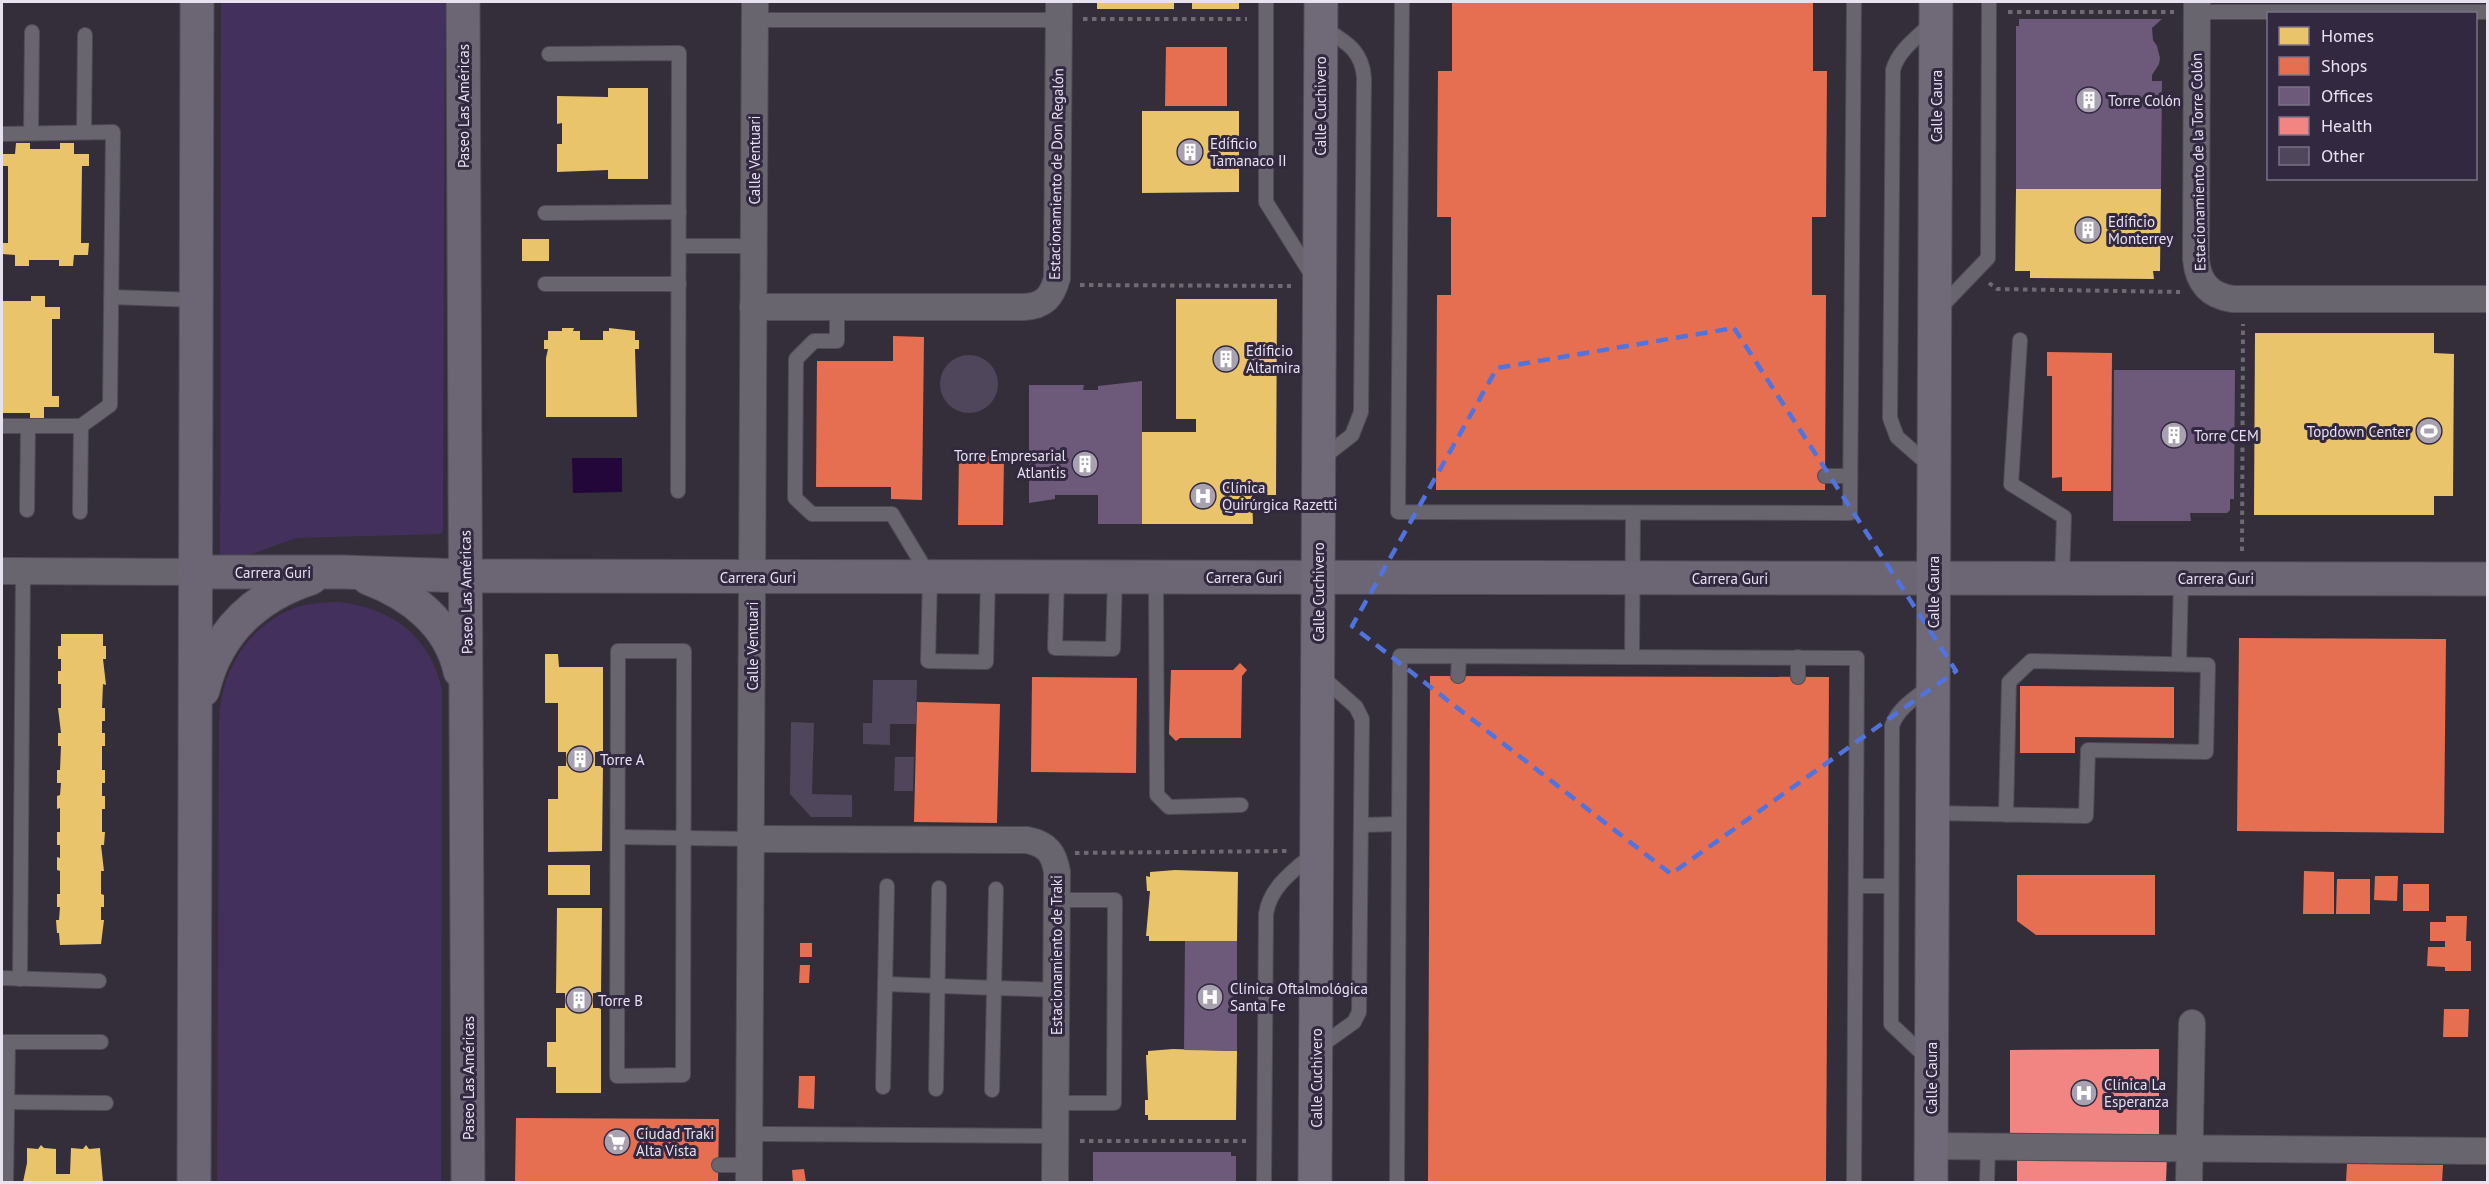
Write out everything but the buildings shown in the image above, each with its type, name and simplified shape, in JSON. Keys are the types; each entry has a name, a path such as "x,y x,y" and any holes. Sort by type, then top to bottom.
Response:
{"main road":[{"path":"194,1182 197,2"},
{"name":"Paseo Las Américas","path":"463,2 465,576 468,708 468,1182"},
{"name":"Calle Caura","path":"1930,1182 1936,10"},
{"name":"Calle Cuchivero","path":"1315,1182 1320,14"},
{"name":"Carrera Guri","path":"196,572 752,577 2487,579"},
{"path":"195,725 215,655 228,634 248,611 268,596 296,583 317,576 343,572 399,591 424,609 444,633 457,658 468,708"}],"street":[{"name":"Estacionamiento de la Torre Colón","path":"2197,7 2196,260 2201,282 2219,296 2244,299 2487,299"},
{"name":"Estacionamiento de Don Regalón","path":"753,307 1036,307 1044,303 1055,284 1057,266 1059,10"},
{"name":"Calle Ventuari","path":"749,1174 755,11"},
{"name":"Carrera Guri","path":"12,572 196,572"},
{"name":"Estacionamiento de Traki","path":"751,839 1028,840 1041,843 1054,857 1057,872 1055,1182"},
{"path":"2189,1182 2192,1023"},
{"path":"1931,1146 2190,1146 2487,1151"}],"lane":[{"path":"1266,2 1266,202 1319,286"},
{"path":"1402,2 1398,512 1633,513 1850,513 1854,2"},
{"path":"1935,314 1988,258 1989,7"},
{"path":"2197,7 2487,12"},
{"path":"755,11 1059,10"},
{"path":"1934,469 1897,437 1890,418 1893,70 1895,61 1936,10"},
{"path":"1319,462 1352,435 1361,412 1364,90 1363,63 1320,14"},
{"path":"31,133 32,32"},
{"path":"84,132 85,35"},
{"path":"549,54 679,53 678,492"},
{"path":"2,134 113,132 110,405 81,426 2,426"},
{"path":"545,213 679,212"},
{"path":"679,246 753,246"},
{"path":"545,284 679,284"},
{"path":"111,297 196,300"},
{"path":"837,307 837,341 814,341 796,359 795,498 812,514 892,514 930,577 928,661 986,662 988,577"},
{"path":"2020,340 2012,484 2064,517 2062,578"},
{"path":"27,510 28,426"},
{"path":"80,512 81,426"},
{"path":"1825,476 1850,476"},
{"path":"1632,657 1633,513"},
{"path":"12,572 20,979"},
{"path":"1056,577 1055,648 1113,649 1115,577"},
{"path":"1156,577 1156,795 1169,807 1241,805"},
{"path":"2179,664 2181,578"},
{"path":"618,651 684,651 683,838 683,1076 617,1076 618,651"},
{"path":"1397,1182 1400,656 1857,658 1854,1182"},
{"path":"1458,657 1458,676"},
{"path":"1798,657 1798,677"},
{"path":"1933,813 2006,815 2086,816 2088,750 2206,752 2208,665 2031,661 2009,682 2006,815"},
{"path":"1316,1050 1354,1022 1359,1012 1361,825 1360,714 1317,673"},
{"path":"1931,1062 1891,1024 1890,886 1892,726 1894,718 1903,708 1933,684"},
{"path":"1361,825 1399,824"},
{"path":"618,837 751,839"},
{"path":"1264,1182 1268,906 1277,887 1316,851"},
{"path":"883,1087 887,886"},
{"path":"1856,886 1890,886"},
{"path":"936,1089 939,888"},
{"path":"992,1090 996,889"},
{"path":"1056,1103 1114,1103 1115,900 1057,900"},
{"path":"2,978 99,981"},
{"path":"885,984 1057,990"},
{"path":"6,1182 4,1042 101,1042"},
{"path":"4,1102 106,1103"},
{"path":"749,1134 1055,1139"},
{"path":"1987,1182 1988,1146"},
{"path":"719,1165 749,1174"}],"path":[{"path":"1989,7 2197,7"},
{"path":"1059,10 1266,19"},
{"path":"1975,272 1997,290 2187,292 2201,282"},
{"path":"1055,284 1319,286"},
{"path":"2242,578 2244,299"},
{"path":"1054,857 1065,853 1316,851"},
{"path":"1055,1139 1264,1141"}],"highlighted area":[{"path":"1734,328 1956,671 1671,874 1352,626 1497,368"}],"shaded area":[{"path":"221,2 445,2 443,531 441,534 296,538 244,557 224,559 220,554"},
{"path":"572,458 622,458 622,492 573,493"},
{"path":"338,602 375,610 405,627 428,653 442,689 441,1182 217,1182 219,720 221,703 231,669 239,654 261,628 276,617 297,607"}],"place":[{"name":"Torre Colón","path":"2089,100"},
{"name":"Edificio Tamanaco II","path":"1190,152"},
{"name":"Edificio Monterrey","path":"2088,230"},
{"name":"Edificio Altamira","path":"1226,359"},
{"name":"Topdown Center","path":"2429,431"},
{"name":"Torre CEM","path":"2174,435"},
{"name":"Torre Empresarial Atlantis","path":"1085,464"},
{"name":"Clínica Quirúrgica Razetti","path":"1203,496"},
{"name":"Torre A","path":"580,759"},
{"name":"Clínica Oftalmológica Santa Fe","path":"1210,997"},
{"name":"Torre B","path":"579,1000"},
{"name":"Clínica La Esperanza","path":"2084,1093"},
{"name":"Ciudad Traki Alta Vista","path":"617,1142"}]}
